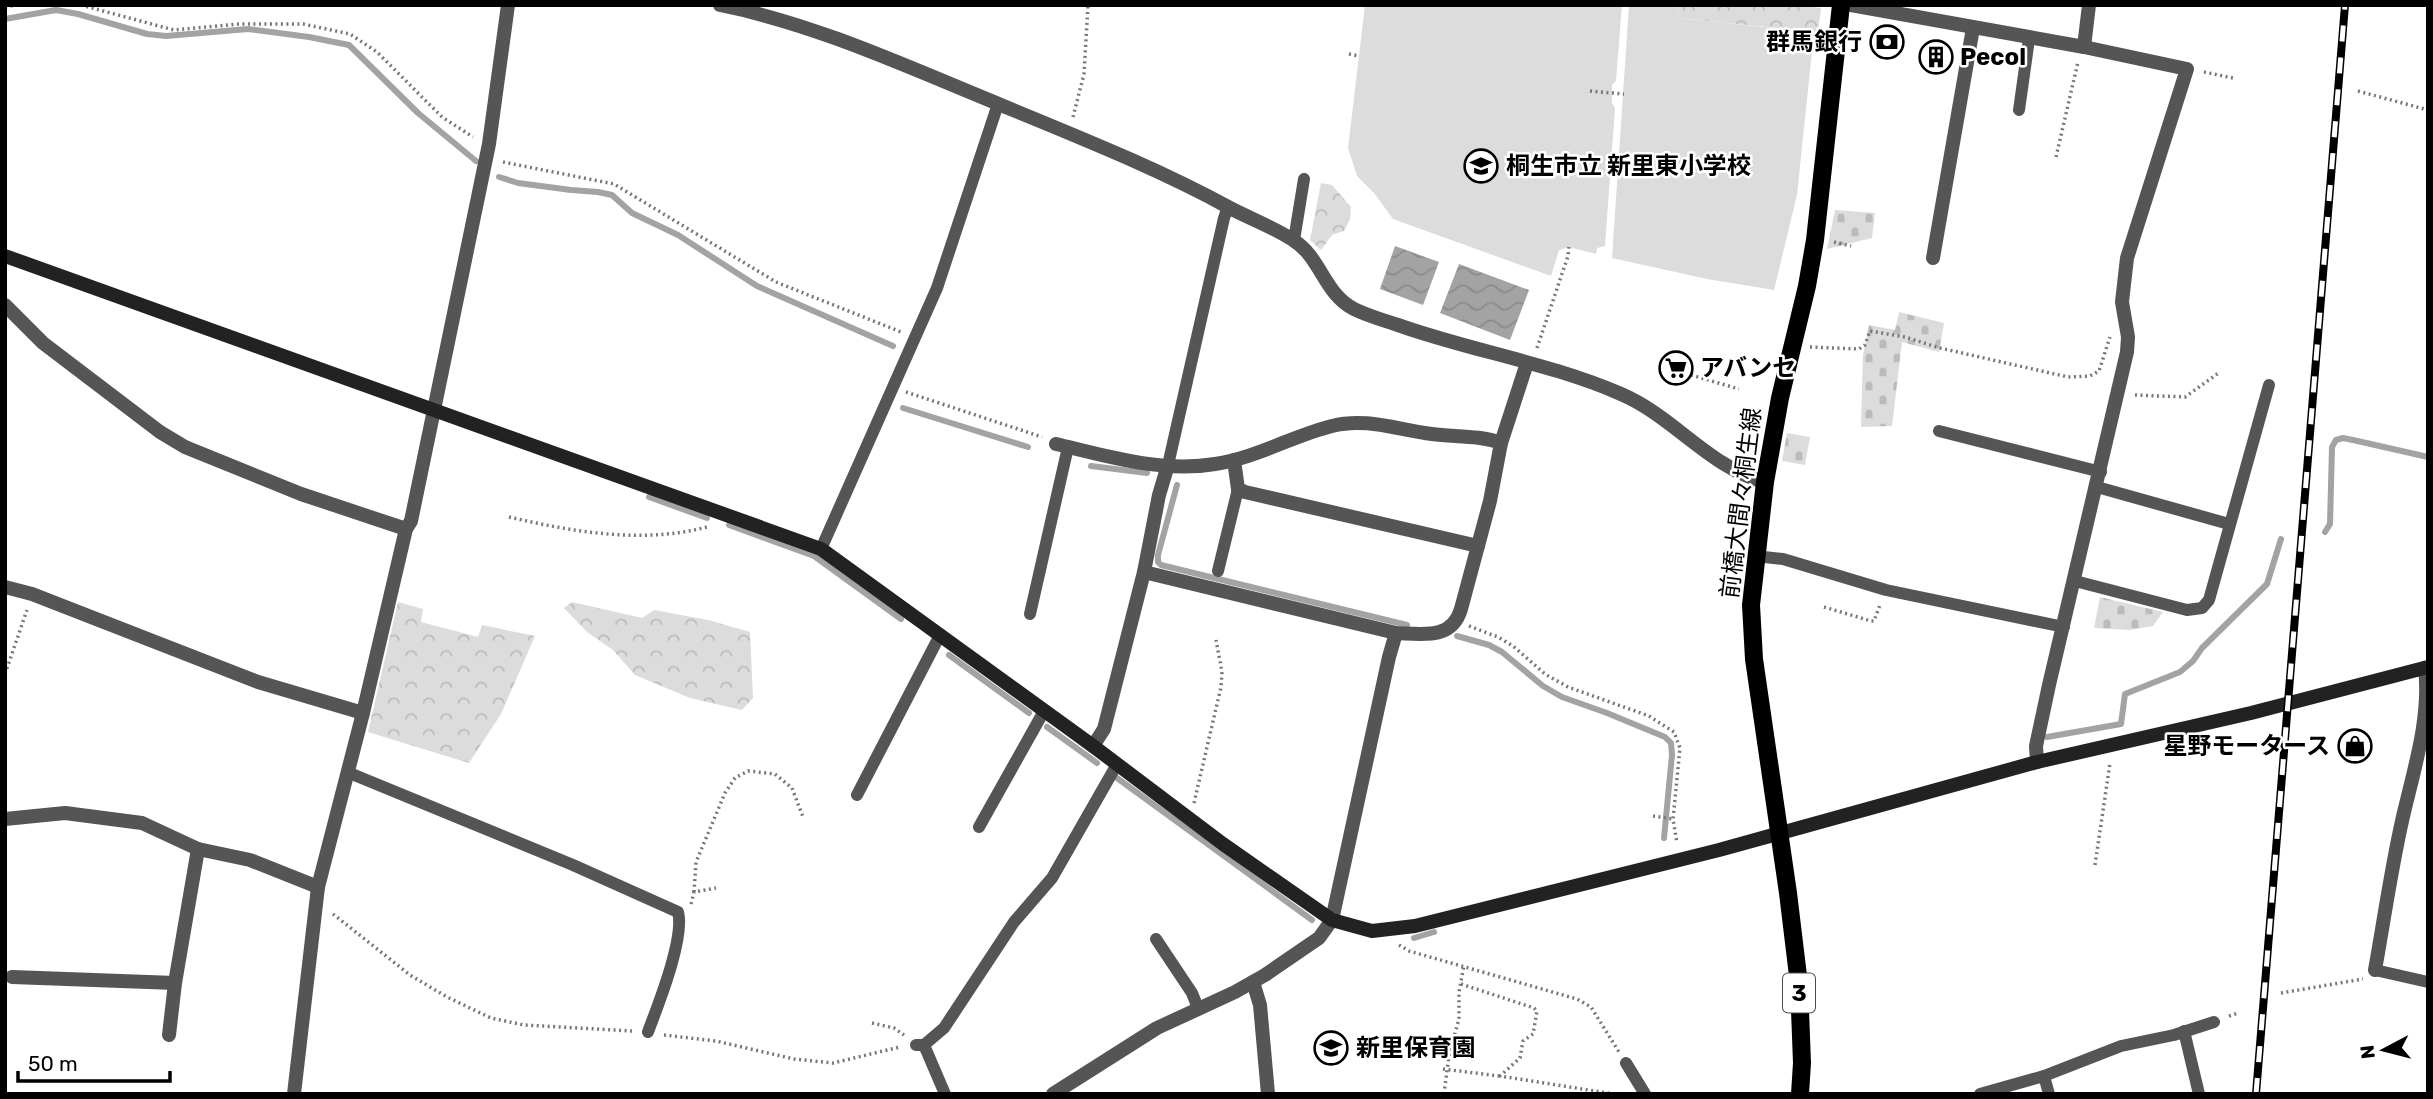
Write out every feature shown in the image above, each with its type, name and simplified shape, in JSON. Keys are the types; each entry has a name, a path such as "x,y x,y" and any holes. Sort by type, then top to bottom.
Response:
{"main road":[{"name":"前橋大間々桐生線","path":"1800,1094 1802,1063 1799,984 1754,659 1751,605 1765,481 1780,398 1807,286 1821,197 1841,5"}],"street":[{"path":"294,1094 318,887 363,713 406,529 411,521 489,144 508,5"},
{"path":"720,5 796,26 865,50 933,75 1068,132 1294,240 1312,256 1339,299 1358,311 1425,335 1527,363 1623,394 1643,405 1730,467 1750,478 1765,481"},
{"path":"1851,5 2084,47 2187,69 2127,258 2122,302 2128,337 2127,352 2036,746 2037,762"},
{"path":"2084,47 2089,5"},
{"path":"1933,258 1973,28"},
{"path":"5,256 821,549 1044,710 1223,844 1332,920 1357,928 1389,930 1415,926 1780,834 2037,762 2287,704 2426,668 2427,686 2422,730 2401,826 2375,970"},
{"path":"5,305 43,343 160,432 185,447 301,494 406,529"},
{"path":"1144,572 1396,633 1433,633 1451,628 1457,623 1490,501 1501,443 1527,363"},
{"path":"1062,445 1168,466 1213,465 1328,427 1355,422 1431,434 1483,438 1501,443"},
{"path":"1234,460 1238,489 1245,492 1478,546"},
{"path":"1093,746 1104,729 1168,466"},
{"path":"5,587 32,594 258,682 363,713"},
{"path":"1053,1094 1157,1028 1253,982 1325,932 1332,920 1396,633"},
{"path":"5,819 65,813 142,823 198,849 250,860 318,887"},
{"path":"170,1035 175,982 198,849"},
{"path":"12,977 175,982"},
{"path":"1253,982 1260,1004 1269,1094"}],"lane":[{"path":"2019,110 2029,38"},
{"path":"821,549 895,388 937,288 998,104"},
{"path":"1294,240 1304,180"},
{"path":"1168,466 1228,207"},
{"path":"2074,581 2187,610 2202,608 2209,600 2269,385"},
{"path":"1939,431 2101,472"},
{"path":"1030,614 1062,445"},
{"path":"2097,487 2229,524"},
{"path":"1219,571 1238,489"},
{"path":"1755,556 1783,559 1886,590 2064,627"},
{"path":"858,795 940,635"},
{"path":"979,827 1044,710"},
{"path":"945,1094 920,1045 944,1028 1014,922 1052,878 1116,765"},
{"path":"347,772 573,865 678,912 681,922 677,942 648,1032"},
{"path":"1156,939 1192,993 1198,1008"},
{"path":"2375,970 2428,982"},
{"path":"1980,1094 2044,1076 2121,1046 2214,1021"},
{"path":"2184,1031 2199,1094"},
{"path":"1626,1063 1645,1094"},
{"path":"2044,1076 2049,1094"}],"path":[{"path":"5,7 16,5"},
{"path":"81,5 174,30 239,24 303,24 350,34 377,52 456,127"},
{"path":"1068,132 1084,74 1088,5"},
{"path":"2056,157 2080,54 2084,47"},
{"path":"1349,54 1359,56"},
{"path":"2187,69 2233,78"},
{"path":"1590,91 1624,94"},
{"path":"2358,91 2428,110"},
{"path":"524,166 614,184 776,282 916,338"},
{"path":"1540,340 1569,247"},
{"path":"1792,345 1859,349 1865,345 1870,331 2068,377 2090,376 2099,371 2110,336"},
{"path":"2119,394 2185,397 2220,372"},
{"path":"1691,375 1739,389"},
{"path":"895,388 1039,436"},
{"path":"509,517 631,537 685,533 713,526 724,514"},
{"path":"1824,607 1874,621 1886,590"},
{"path":"5,674 32,594"},
{"path":"1457,623 1498,637 1545,674 1568,687 1649,716 1674,732 1680,748 1675,838"},
{"path":"1193,809 1222,687 1216,640"},
{"path":"2095,865 2111,766 2106,747"},
{"path":"678,912 692,904 696,862 725,793 735,778 748,771 775,774 792,788 803,817"},
{"path":"1653,816 1674,819"},
{"path":"694,892 716,888"},
{"path":"315,907 335,916 410,975 491,1018 524,1025 648,1032 716,1041 794,1059 833,1063 920,1045"},
{"path":"1389,930 1392,942 1409,951 1577,999 1591,1007 1626,1063"},
{"path":"1444,1094 1445,1069 1459,1019 1464,965"},
{"path":"2281,993 2367,978 2375,970"},
{"path":"1461,984 1537,1011 1533,1034 1523,1041 1520,1058 1500,1076"},
{"path":"873,1023 894,1028 920,1045"},
{"path":"1445,1069 1614,1094"},
{"path":"1387,1094 1413,1094"}],"green space":[{"path":"1365,5 1622,5 1616,81 1612,85 1612,103 1615,108 1605,246 1597,248 1596,254 1569,247 1559,250 1551,276 1393,219 1374,193 1357,176 1348,148"},
{"path":"1629,5 1679,5 1677,18 1814,32 1797,195 1774,290 1707,279 1612,258"},
{"path":"1679,5 1795,5 1821,8 1818,32 1677,18"},
{"path":"1321,183 1332,185 1351,207 1350,219 1344,231 1332,235 1321,250 1310,240"},
{"path":"1835,210 1875,213 1872,238 1827,249"},
{"path":"1899,312 1944,323 1939,352 1902,342 1892,426 1861,427 1863,355 1869,325 1895,330"},
{"path":"1787,433 1810,437 1805,465 1782,461"},
{"path":"2100,597 2163,612 2153,626 2129,630 2094,628"},
{"path":"398,602 423,609 421,622 478,637 482,625 535,636 501,714 469,763 368,732"},
{"path":"572,602 642,618 654,610 708,620 750,632 753,698 742,710 690,698 635,675 613,650 587,632 564,608"}],"water":[{"path":"1395,246 1439,262 1423,305 1380,289"},
{"path":"1459,264 1529,290 1510,340 1440,313"}],"waterway":[{"path":"5,19 56,10 147,34 166,36 248,29 349,45 418,113 476,161"},
{"path":"499,177 518,183 612,195 632,213 678,235 757,286 893,346"},
{"path":"903,408 1028,447"},
{"path":"2325,532 2330,524 2332,447 2336,440 2343,438 2428,457"},
{"path":"1091,466 1147,473"},
{"path":"1177,485 1158,555 1161,565 1407,625"},
{"path":"649,497 707,518"},
{"path":"729,525 814,556 901,619"},
{"path":"2047,737 2121,724 2125,694 2180,672 2267,584 2281,539"},
{"path":"1457,636 1489,645 1502,652 1543,686 1562,697 1665,737 1671,743 1672,755 1664,838"},
{"path":"949,655 1029,713"},
{"path":"1047,727 1097,763"},
{"path":"1117,778 1312,920"},
{"path":"1414,938 1434,932"}],"railway":[{"path":"2256,1094 2345,5"}],"place":[{"name":"群馬銀行","path":"1887,42"},
{"name":"Pecol","path":"1936,57"},
{"name":"桐生市立 新里東小学校","path":"1481,166"},
{"name":"アバンセ","path":"1676,368"},
{"name":"星野モータース","path":"2355,746"},
{"name":"新里保育園","path":"1331,1048"}]}
